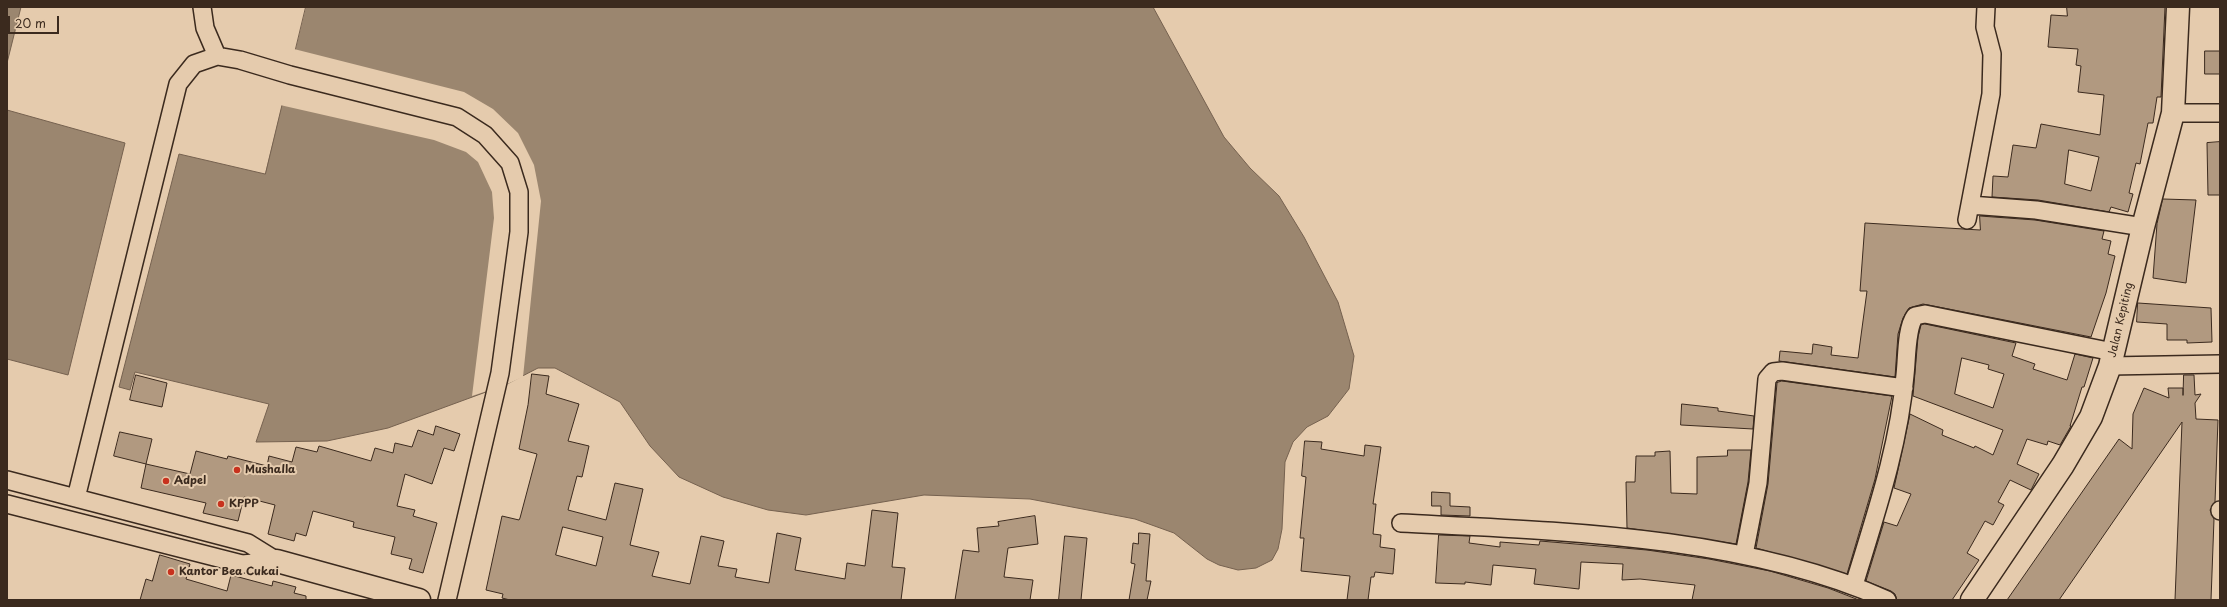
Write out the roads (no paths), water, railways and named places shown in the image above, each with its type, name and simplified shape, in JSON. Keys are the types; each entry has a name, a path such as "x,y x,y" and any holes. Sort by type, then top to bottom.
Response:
{"main road":[{"name":"Jalan Kepiting","path":"1972,600 2063,465 2091,417 2112,359 2143,227 2173,113 2178,7"},
{"path":"277,561 418,600"}],"street":[{"path":"202,7 205,28 217,56"},
{"path":"1986,7 1985,27 1992,54 1991,94 1968,212 2036,210 2143,227"},
{"path":"76,498 178,84 194,64 217,56 240,60 290,75 457,117 486,135 510,163 519,192 519,232 500,373 447,600"},
{"path":"2173,113 2220,113"},
{"path":"1854,585 1895,445 1904,388 1910,327 1912,320 1918,314 2112,359 2220,364"},
{"path":"1744,555 1758,483 1765,395 1767,379 1770,375 1773,372 1782,371 1904,388"},
{"path":"7,480 248,543 277,561"},
{"path":"7,504 242,564 277,561"},
{"path":"1401,523 1574,534 1657,542 1744,555 1854,585 1887,600"}],"place":[{"name":"Mushalla","path":"237,470"},
{"name":"Adpel","path":"166,481"},
{"name":"KPPP","path":"221,504"},
{"name":"Kantor Bea Cukai","path":"171,572"}]}
